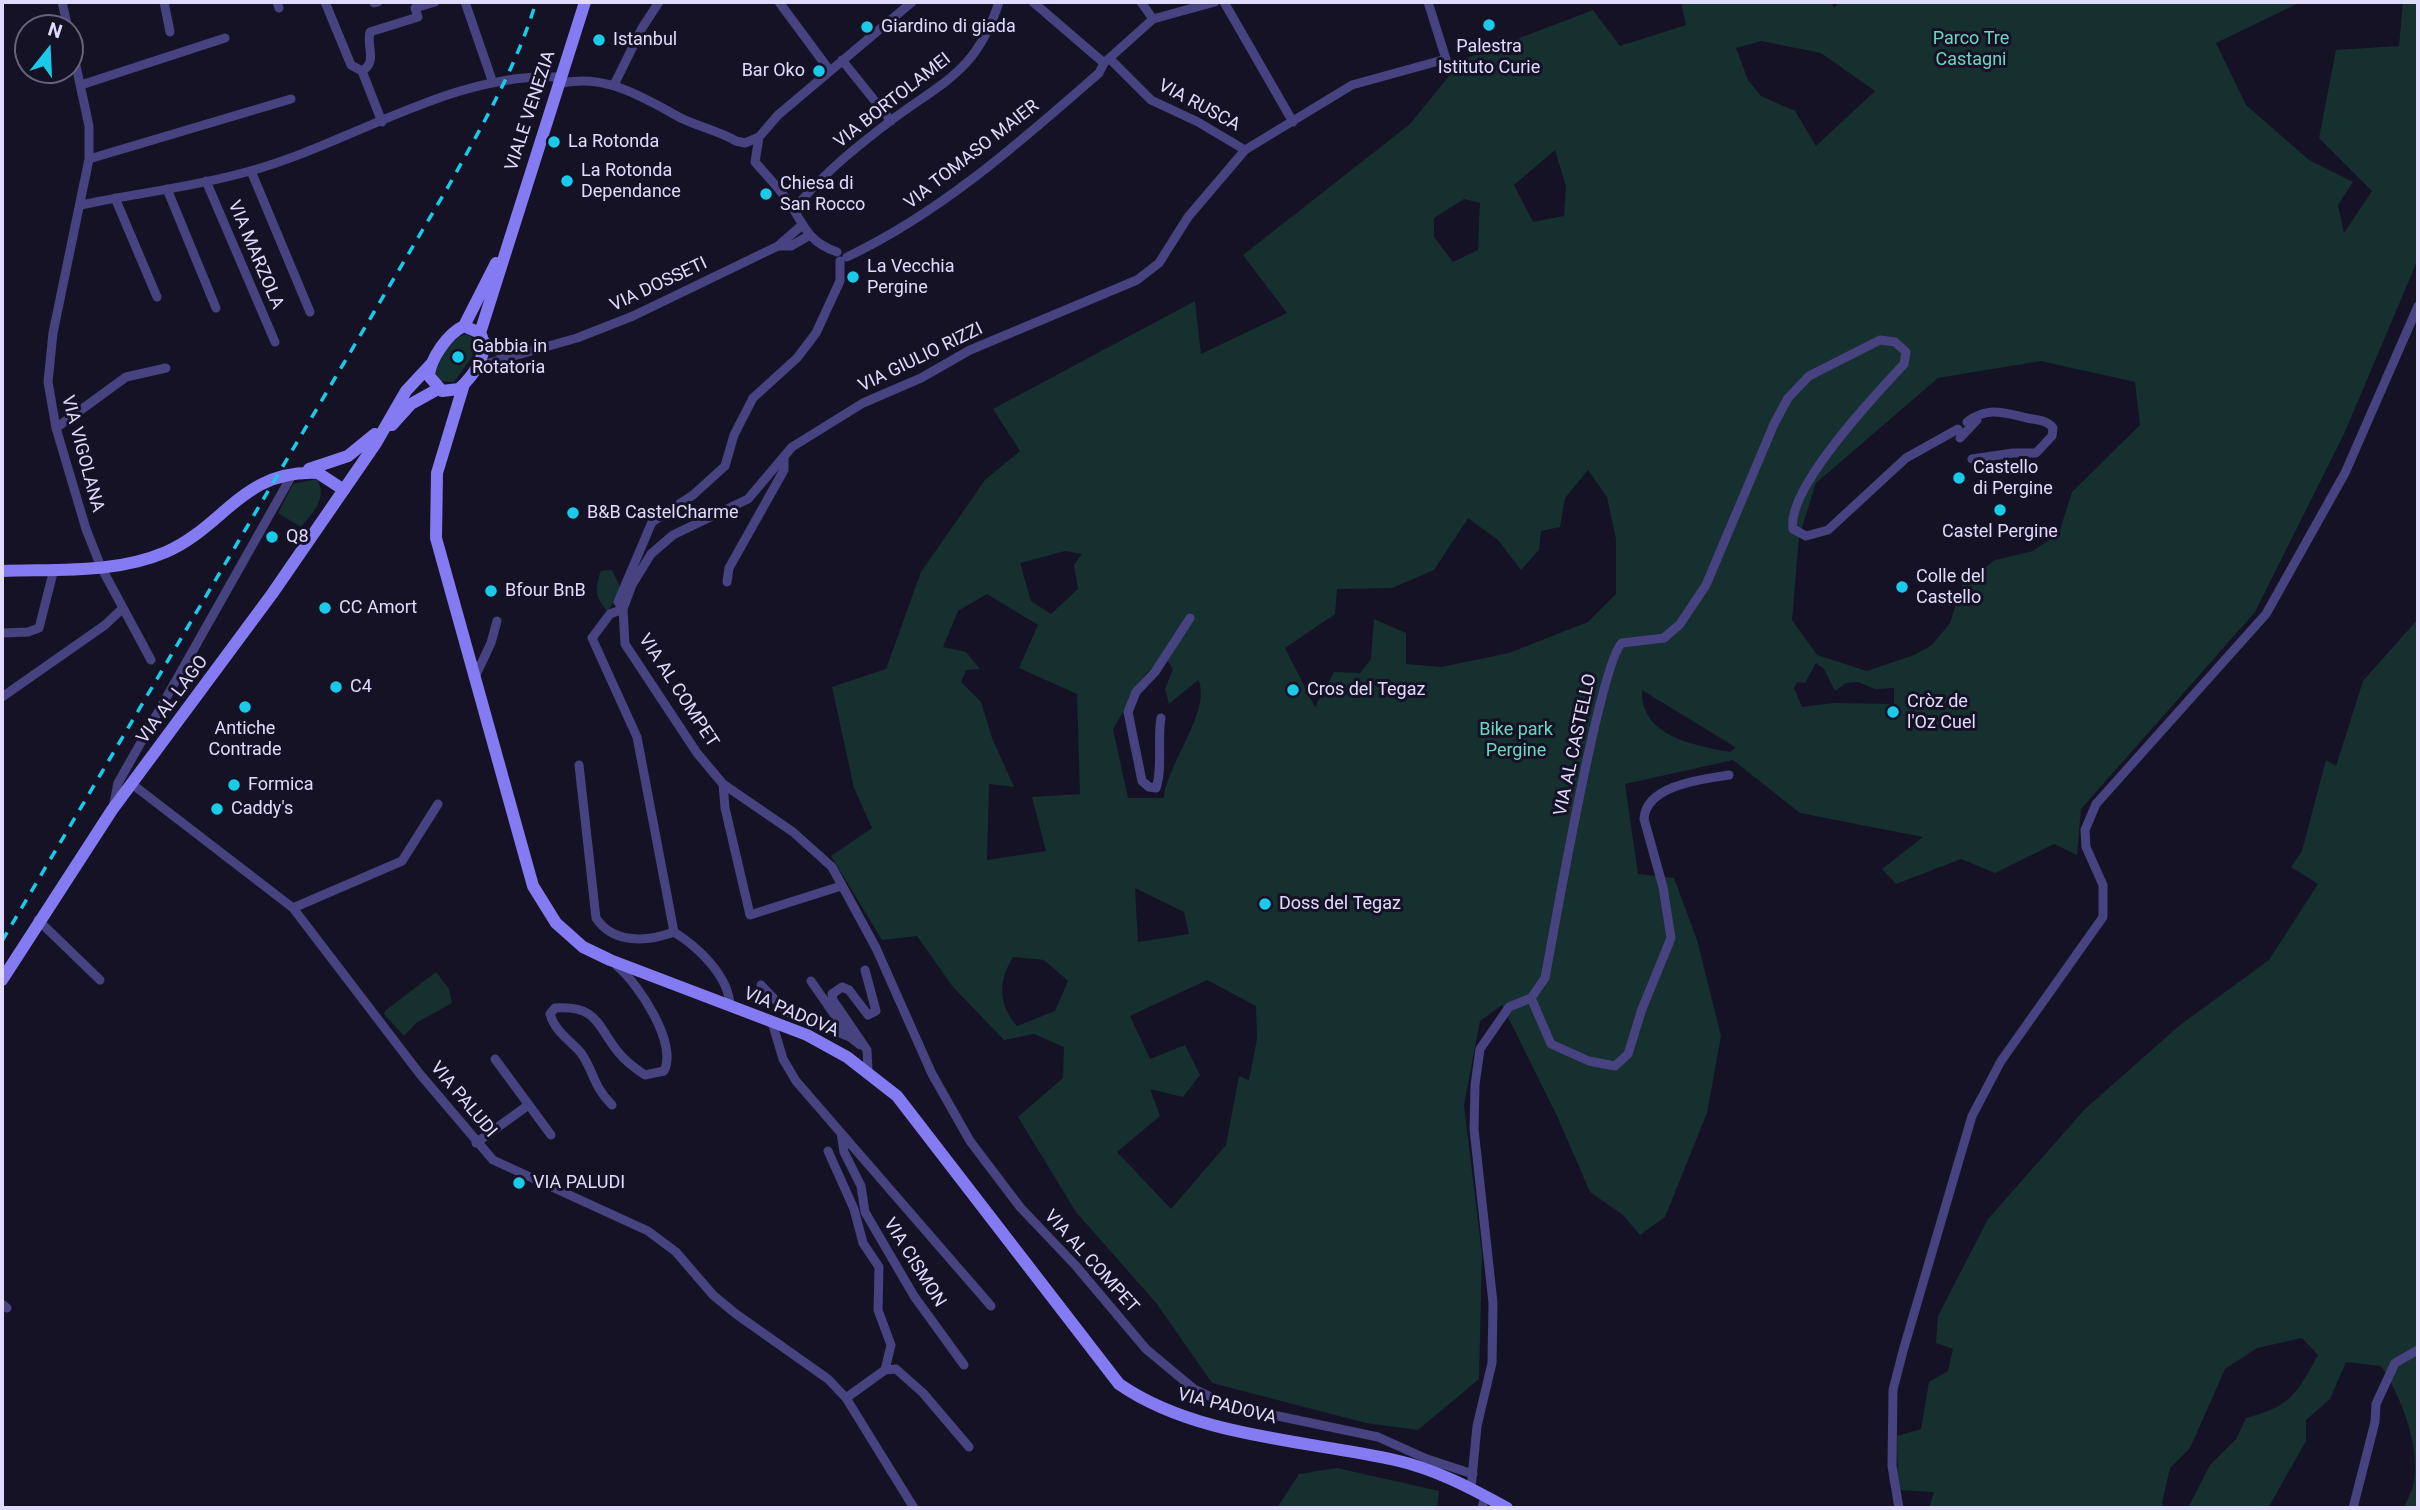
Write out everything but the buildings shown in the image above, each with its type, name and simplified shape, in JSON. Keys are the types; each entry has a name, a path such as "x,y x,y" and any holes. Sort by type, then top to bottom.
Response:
{"main road":[{"name":"VIALE VENEZIA","path":"464,384 482,354 482,336 512,231 585,2"},
{"name":"VIALE VENEZIA","path":"376,443 406,391 432,363 454,332 464,327 512,231"},
{"path":"464,327 482,336"},
{"path":"432,363 429,376 441,390 452,417"},
{"path":"376,443 411,404 441,390 452,392 464,384"},
{"name":"VIA PADOVA","path":"464,384 437,473 436,538 533,886 556,923 583,947 610,960 829,1046 867,1071 897,1096 1119,1384 1146,1402 1182,1417 1396,1461 1439,1474 1471,1489 1484,1502 1507,1508"},
{"path":"2,571 135,563 167,551 198,534 256,485 292,475 357,450 388,420"},
{"name":"VIA AL LAGO","path":"2,980 38,920 113,810 229,654 376,443"},
{"path":"326,463 345,473 346,487"},
{"path":"292,475 323,474 346,487"}],"street":[{"path":"164,2 170,32"},
{"path":"325,2 351,65 362,71 383,122"},
{"path":"362,71 367,68 372,56 368,39 370,32 418,17 414,5 435,2"},
{"path":"465,2 494,83"},
{"path":"614,85 642,28 659,2"},
{"path":"779,2 830,71"},
{"path":"560,77 614,85 650,98 683,119 745,143 759,137 778,115 912,2"},
{"name":"VIA RUSCA","path":"1033,2 1151,100 1198,122 1245,150"},
{"path":"1141,2 1153,19 1215,2"},
{"path":"1224,2 1293,122"},
{"name":"VIA GIULIO RIZZI","path":"623,609 632,585 651,554 673,535 748,499 792,447 863,403 921,378 970,350 1137,280 1159,263 1188,217 1245,150 1352,85 1446,59 1428,2"},
{"name":"VIA BORTOLAMEI","path":"794,210 808,191 843,159 891,121 957,75 981,46 998,4"},
{"name":"VIA TOMASO MAIER","path":"841,256 908,224 973,178 1099,73 1107,61 1153,19"},
{"path":"81,85 225,38"},
{"path":"842,60 891,121"},
{"name":"VIA MARZOLA","path":"81,205 251,171 438,99 494,83 527,77 577,79"},
{"name":"VIA VIGOLANA","path":"81,85 89,126 89,159 53,333 48,382 55,428 86,529 101,567 151,660"},
{"path":"89,159 291,99"},
{"path":"730,1006 730,995 700,948 674,932 637,737 592,638 610,614 623,609 618,601 652,522 693,495 724,466 734,435 753,398 797,358 816,333 840,281 841,256 822,246 801,226 794,210 755,162 759,137"},
{"name":"VIA MARZOLA","path":"251,171 310,312"},
{"name":"VIA MARZOLA","path":"206,181 275,342"},
{"path":"167,189 216,308"},
{"path":"116,198 157,297"},
{"name":"VIA DOSSETI","path":"472,373 489,363 577,338 633,316 778,246 801,226"},
{"path":"778,246 791,246 810,235"},
{"path":"1899,1508 1892,1466 1894,1390 1903,1352 1972,1116 2001,1061 2104,916 2103,885 2086,847 2085,830 2096,804 2266,614 2345,472 2418,306"},
{"path":"482,336 499,352 521,354"},
{"name":"VIA AL CASTELLO","path":"1471,1489 1477,1426 1492,1363 1493,1303 1474,1129 1475,1085 1480,1049 1509,1007 1531,998 1545,978 1593,733 1607,672 1615,652 1622,643 1664,638 1680,624 1706,586 1774,424 1788,398 1809,376 1880,340 1895,342 1906,352 1904,364 1817,467 1800,494 1791,518 1793,529 1805,536 1828,530 1906,458 1959,433 1983,413"},
{"path":"55,428 126,377 166,368"},
{"path":"1967,422 1983,413 1996,410 2046,422 2052,426 2053,434 2036,453 2013,453 1972,459"},
{"path":"727,582 729,568 784,470 784,458"},
{"path":"113,810 118,783 292,475"},
{"path":"2,633 28,632 39,628 54,569"},
{"path":"2,697 106,625 122,608"},
{"name":"VIA AL COMPET","path":"623,609 625,644 697,753 723,784 793,832 832,867 841,886 854,903 932,1074 970,1141 1020,1207 1076,1266 1146,1349 1194,1389 1230,1406 1378,1437 1427,1459 1473,1474"},
{"path":"1161,718 1158,739 1160,778 1156,788 1149,787 1142,781 1128,712 1136,692 1155,672 1190,618"},
{"path":"474,681 491,643 497,621"},
{"path":"579,765 596,918 604,930 621,939 662,937 674,932"},
{"path":"1531,998 1550,1044 1589,1061 1615,1066 1628,1054 1642,1009 1671,938 1663,887 1644,819 1645,808 1649,800 1688,781 1729,775"},
{"name":"VIA PALUDI","path":"132,784 293,908 476,1143 506,1168 648,1231 676,1252 713,1295 736,1314 828,1379 846,1398 914,1508"},
{"path":"723,784 725,808 750,915 841,886"},
{"path":"293,908 402,862 438,804"},
{"path":"38,920 100,980"},
{"path":"610,960 642,992 667,1048 669,1061 664,1071 645,1075 619,1053 600,1022 589,1013 563,1007 555,1008 550,1014 553,1023 582,1055 597,1091 612,1105"},
{"path":"865,970 876,1011 868,1015 849,990 842,988 832,994 833,1000 867,1050 867,1071"},
{"path":"811,981 850,1037"},
{"path":"761,985 787,1012 850,1037 867,1050"},
{"name":"VIA CISMON","path":"772,1022 783,1059 796,1081 991,1306"},
{"path":"495,1059 527,1106 551,1135"},
{"path":"476,1143 527,1106"},
{"name":"VIA CISMON","path":"841,1131 844,1152 861,1186 865,1212 914,1296 964,1365"},
{"path":"828,1151 854,1209 863,1243 879,1267 878,1310 891,1345 885,1370"},
{"path":"2353,1508 2375,1422 2376,1404 2395,1363 2418,1350"},
{"path":"846,1398 885,1370 896,1369 908,1378 969,1447"}],"green space":[{"path":"1681,2 1831,2 1834,8 1839,2 2301,2 2216,43 2246,105 2309,160 2353,182 2338,205 2344,233 2372,191 2319,138 2336,50 2399,46 2403,2 2418,2 2418,258 2344,434 2255,612 2081,809 2077,855 2054,844 1995,873 1961,859 1896,884 1882,869 1923,837 1800,813 1733,760 1625,784 1638,874 1674,878 1697,940 1721,1036 1707,1113 1665,1217 1640,1235 1623,1215 1590,1192 1558,1118 1502,1005 1480,1021 1464,1105 1482,1254 1479,1379 1418,1430 1366,1423 1212,1383 1157,1304 1076,1212 1018,1117 1063,1078 1064,1047 1034,1034 1004,1040 953,987 917,936 882,940 831,856 872,828 854,788 832,687 886,669 921,572 985,480 1020,451 993,409 1195,301 1201,354 1287,313 1243,255 1410,124 1462,60 1593,10 1620,46 1686,25","holes":["1761,41 1821,53 1875,91 1816,146 1795,111 1761,96 1748,80 1736,48","1555,150 1566,186 1564,216 1533,222 1514,185","1464,199 1480,203 1478,250 1453,262 1434,237 1434,218","2041,361 2135,382 2140,425 2072,492 2059,533 2033,551 1995,560 1962,585 1950,623 1932,645 1914,655 1867,671 1817,655 1792,620 1799,537 1816,483 1938,378","1588,470 1607,497 1616,539 1616,594 1588,622 1509,653 1441,667 1406,664 1406,633 1374,619 1371,659 1360,673 1334,672 1315,707 1285,648 1335,614 1337,589 1392,588 1434,570 1468,518 1498,540 1521,570 1539,550 1541,531 1560,527 1565,498","1065,551 1082,554 1074,565 1078,589 1051,614 1031,601 1020,563","987,594 1038,625 1019,668 1077,694 1080,794 1032,797 1046,851 987,860 989,784 1014,787 992,738 981,702 961,682 966,670 980,669 966,652 943,647 958,611","1167,660 1173,669 1165,689 1169,704 1198,680 1201,692 1199,706 1172,770 1164,798 1128,798 1113,729 1147,672","1816,663 1824,669 1835,691 1846,683 1858,682 1875,689 1894,688 1894,704 1833,703 1802,707 1794,688 1797,682 1805,683","1642,690 1735,748 1730,752 1700,746 1671,736 1659,728 1644,706","1135,888 1184,912 1189,934 1138,942","1013,957 1044,960 1068,981 1055,1011 1017,1026 1003,1001 1003,984","1207,980 1256,1006 1257,1039 1249,1080 1239,1076 1226,1145 1171,1209 1117,1152 1160,1116 1150,1089 1183,1097 1200,1075 1185,1045 1150,1059 1130,1016"]},
{"path":"467,334 475,340 472,357 454,382 440,381 436,376 442,356 450,344"},
{"path":"317,479 321,493 318,505 301,527 278,513 293,484"},
{"path":"612,570 621,589 608,612 597,593 597,583 601,571"},
{"path":"2418,619 2418,1508 2404,1508 2414,1482 2415,1467 2411,1437 2402,1406 2381,1366 2346,1362 2330,1399 2306,1420 2306,1441 2268,1508 2188,1508 2210,1465 2236,1439 2246,1418 2283,1403 2304,1380 2318,1355 2302,1338 2257,1348 2225,1369 2190,1448 2170,1468 2162,1503 2164,1508 1929,1508 1934,1492 1898,1490 1897,1436 1921,1429 1929,1382 1948,1371 1953,1349 1936,1343 1938,1316 1988,1219 2085,1109 2180,1025 2269,960 2318,884 2291,867 2302,851 2326,760 2336,766 2363,681"},
{"path":"436,972 449,989 452,1003 416,1023 404,1036 384,1014 386,1010"},
{"path":"1337,1468 1439,1491 1437,1508 1277,1508 1299,1474"}],"railway":[{"path":"2,941 448,187 486,119 519,50 536,2"}],"place":[{"name":"Palestra Istituto Curie","path":"1489,25"},
{"name":"Giardino di giada","path":"867,27"},
{"name":"Istanbul","path":"599,40"},
{"name":"Bar Oko","path":"819,71"},
{"name":"La Rotonda","path":"554,142"},
{"name":"La Rotonda Dependance","path":"567,181"},
{"name":"Chiesa di San Rocco","path":"766,194"},
{"name":"La Vecchia Pergine","path":"853,277"},
{"name":"Gabbia in Rotatoria","path":"458,357"},
{"name":"Castello di Pergine","path":"1959,478"},
{"name":"Castel Pergine","path":"2000,510"},
{"name":"B&B CastelCharme","path":"573,513"},
{"name":"Q8","path":"272,537"},
{"name":"Colle del Castello","path":"1902,587"},
{"name":"Bfour BnB","path":"491,591"},
{"name":"CC Amort","path":"325,608"},
{"name":"C4","path":"336,687"},
{"name":"Cros del Tegaz","path":"1293,690"},
{"name":"Antiche Contrade","path":"245,707"},
{"name":"Cròz de l'Oz Cuel","path":"1893,712"},
{"name":"Formica","path":"234,785"},
{"name":"Caddy's","path":"217,809"},
{"name":"Doss del Tegaz","path":"1265,904"},
{"name":"VIA PALUDI","path":"519,1183"}],"park label":[{"name":"Parco Tre Castagni","path":"1971,49"},
{"name":"Bike park Pergine","path":"1516,740"}]}
